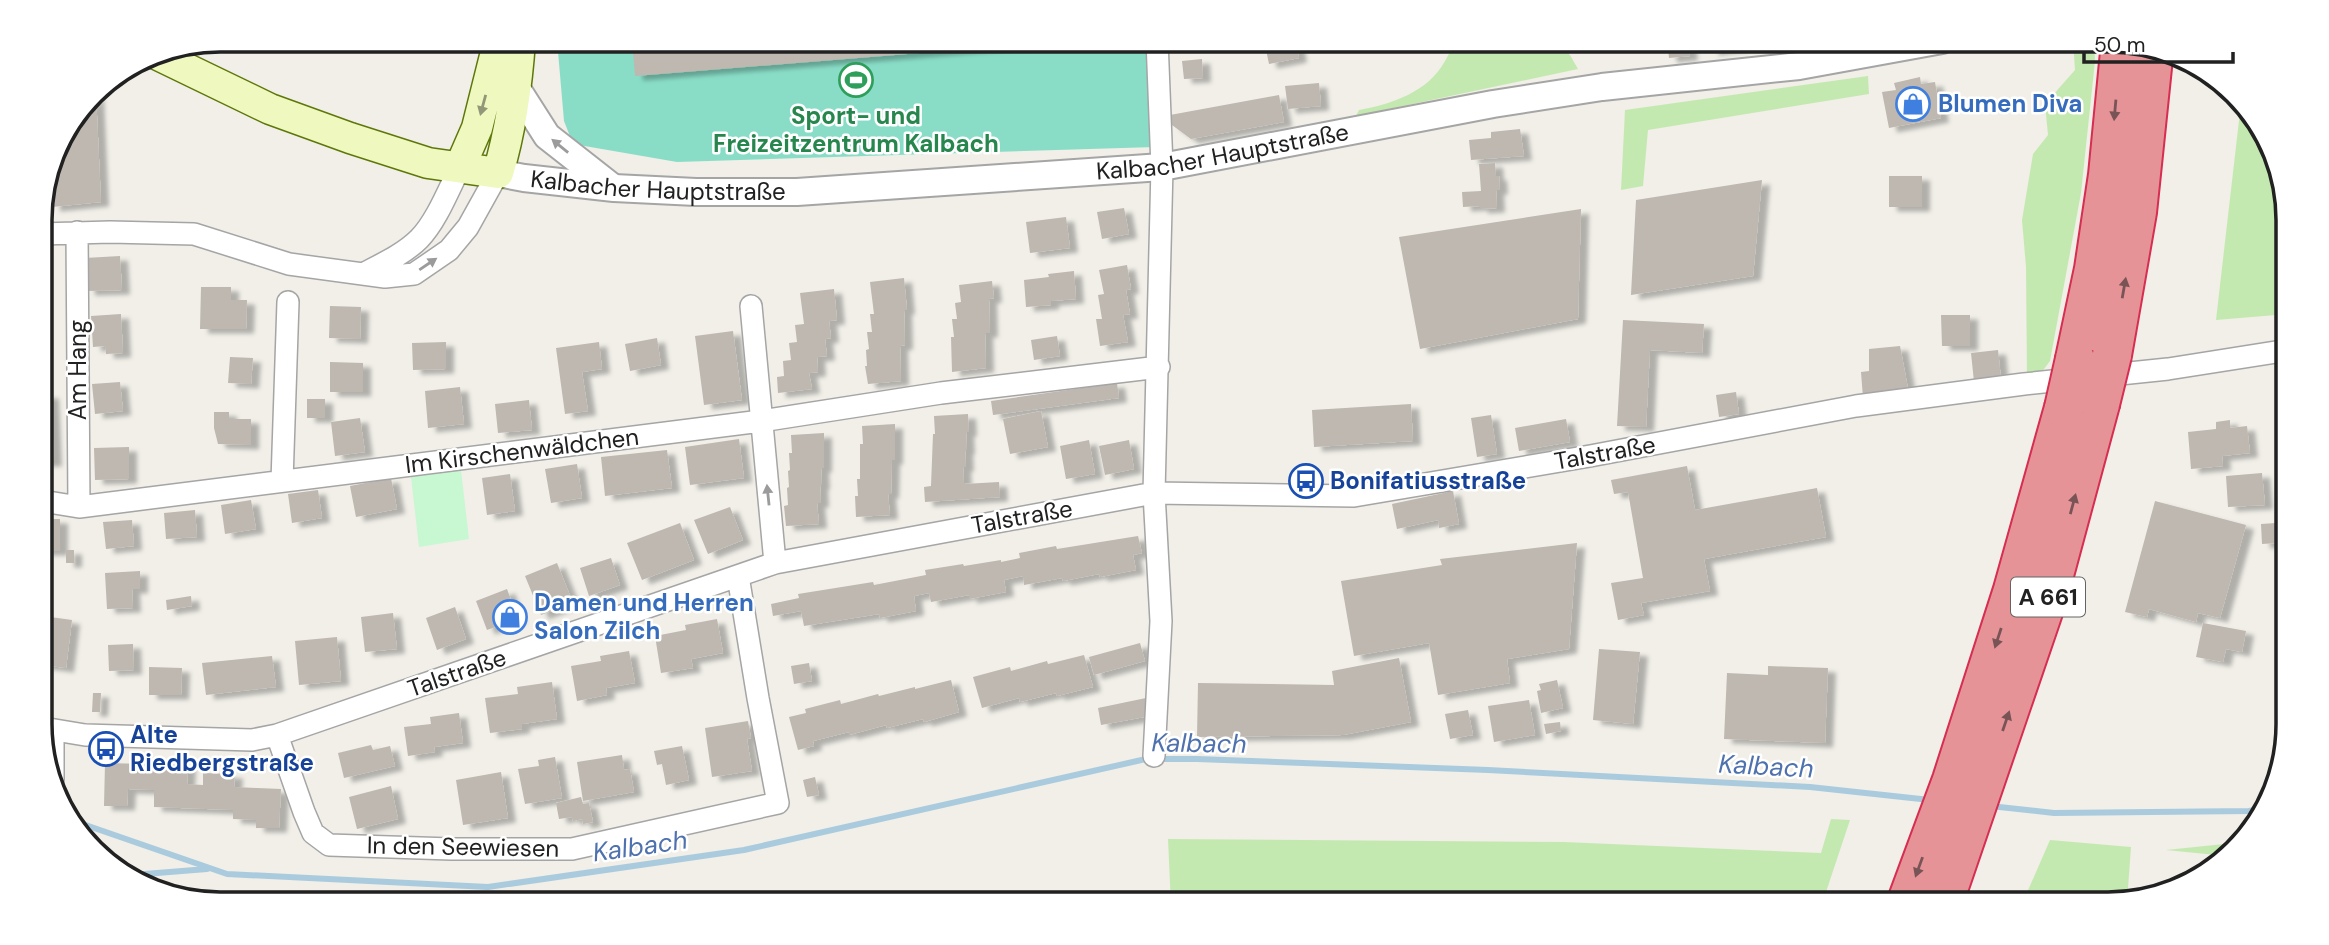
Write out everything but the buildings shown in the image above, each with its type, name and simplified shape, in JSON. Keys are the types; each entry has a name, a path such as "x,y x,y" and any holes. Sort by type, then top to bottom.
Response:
{"highway":[{"name":"A 661","path":"2093,357 2094,269 2108,176 2120,53"},
{"name":"A 661","path":"1913,892 1950,833 1968,783 2013,590 2082,406 2093,357 2137,212 2153,59"},
{"name":"A 661","path":"1943,892 1950,833"}],"main road":[{"path":"460,167 477,128 496,52"},
{"path":"498,173 508,139 517,89 519,52"},
{"name":"Kalbacher Hauptstraße","path":"169,60 270,109 350,138 428,163 498,173"}],"street":[{"path":"1154,756 1161,621 1154,493 1162,167 1157,52"},
{"name":"Kalbacher Hauptstraße","path":"53,233 194,234 289,264 386,277 414,274 449,250 468,228 498,173 614,188 696,192 797,192 1162,167 1493,104 1602,87 1799,66 1876,52"},
{"path":"517,89 547,136 614,188"},
{"path":"363,275 391,260 420,239 441,206 460,167"},
{"name":"Am Hang","path":"77,232 79,508"},
{"path":"282,481 288,302"},
{"path":"751,306 775,563"},
{"name":"Talstraße","path":"53,730 85,735 252,740 277,735 775,563 1154,493 1354,496 1856,406 2168,369 2276,352"},
{"name":"Im Kirschenwäldchen","path":"52,503 79,508 761,421 941,393 1159,367"},
{"name":"In den Seewiesen","path":"277,735 313,833 329,845 572,849 778,803 738,576"}],"green space":[{"name":"Sport- und Freizeitzentrum Kalbach","path":"558,52 1150,52 1155,147 677,162 573,144 564,121"},
{"path":"1449,52 1567,52 1578,69 1356,116 1359,110 1396,100 1419,89 1438,72"},
{"path":"2074,52 2095,52 2081,193 2050,361 2038,377 2027,378 2026,267 2022,220 2033,154 2048,135 2045,104 2075,70"},
{"path":"1868,76 1869,94 1648,130 1643,186 1621,190 1625,110"},
{"path":"2240,115 2254,136 2271,177 2276,220 2276,315 2216,320"},
{"path":"461,470 469,539 419,547 411,477"},
{"path":"1831,819 1850,820 1826,892 1170,892 1168,839 1564,842 1821,853"},
{"path":"2050,840 2131,847 2128,891 2027,892"},
{"path":"2227,843 2214,855 2166,850"}],"waterway":[{"name":"Kalbach","path":"87,825 227,874 488,887 744,850 1146,759 1488,770 1810,787 1930,800"},
{"name":"Kalbach","path":"1990,806 2054,813 2252,810"},
{"path":"144,874 207,869"}],"place":[{"name":"Sport- und Freizeitzentrum Kalbach","path":"856,80"},
{"name":"Blumen Diva","path":"1913,104"},
{"name":"Bonifatiusstraße","path":"1306,481"},
{"name":"Damen und Herren Salon Zilch","path":"510,617"},
{"name":"Alte Riedbergstraße","path":"106,749"}]}
